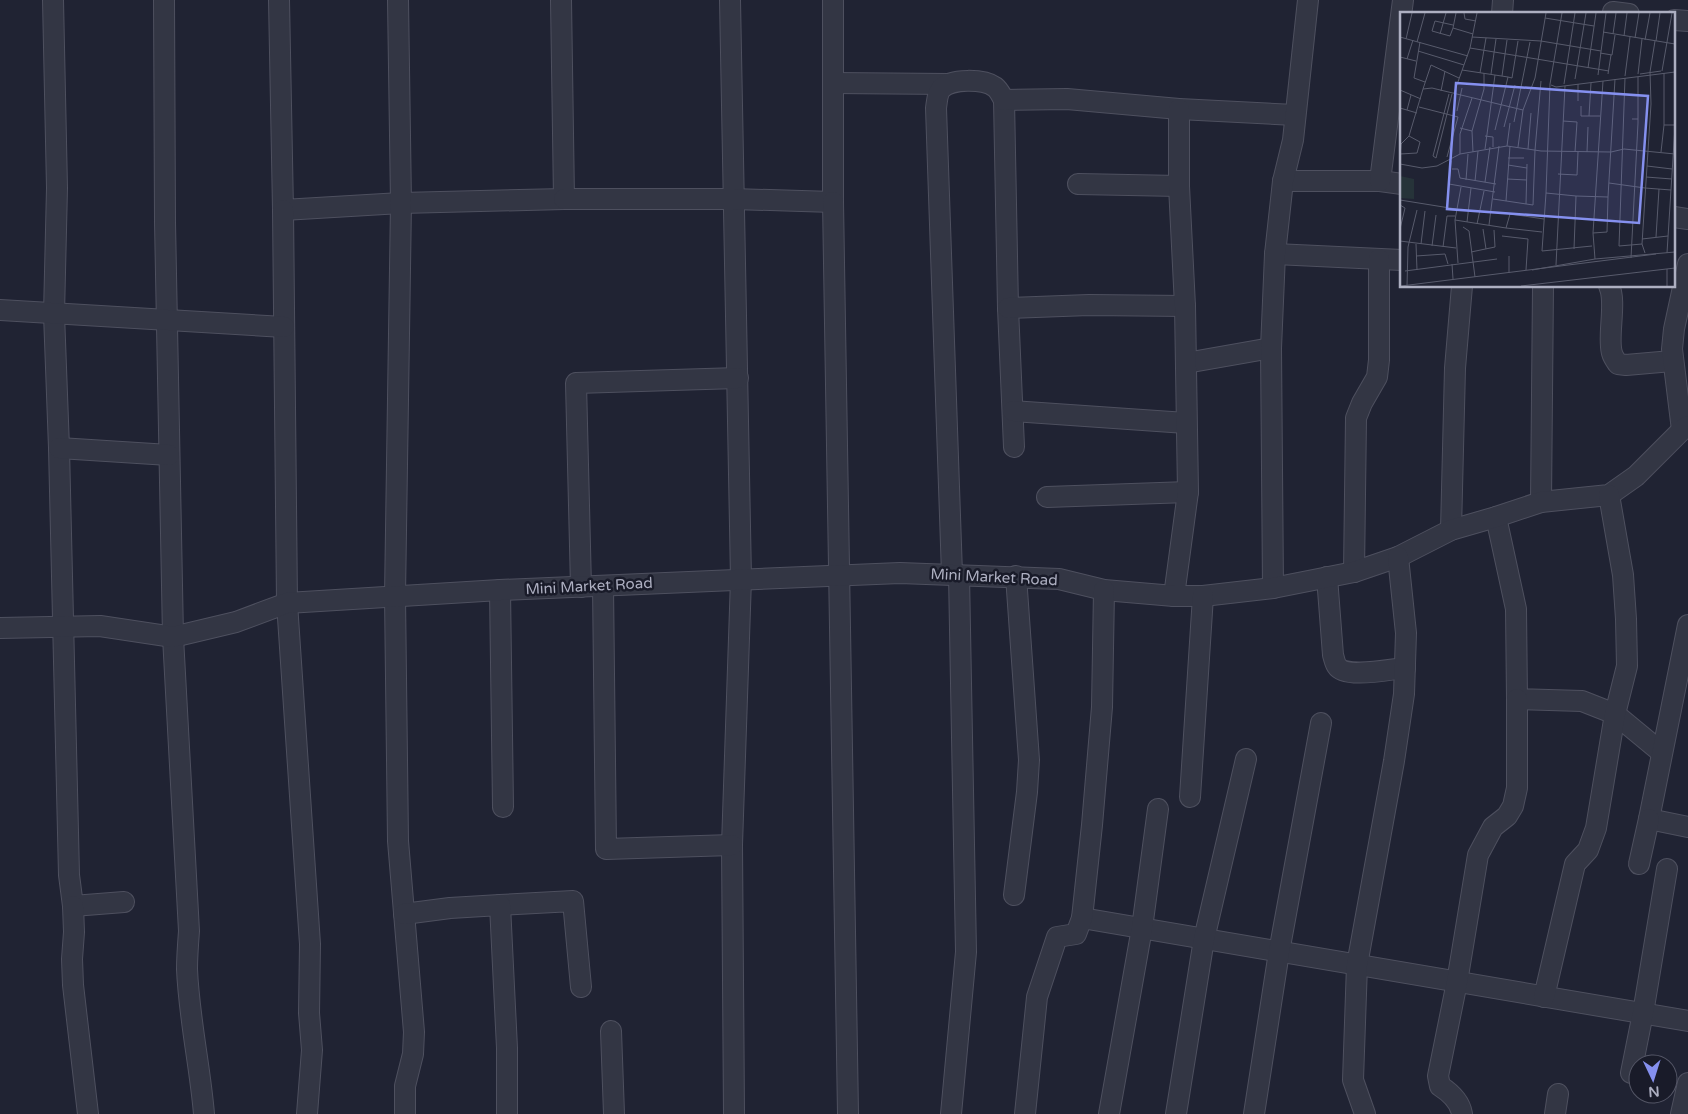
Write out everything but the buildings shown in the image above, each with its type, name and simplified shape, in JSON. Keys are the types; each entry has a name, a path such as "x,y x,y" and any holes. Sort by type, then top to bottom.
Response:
{"street":[{"path":"52,0 57,188 54,314 69,875 74,932 73,986 88,1114"},
{"path":"164,0 167,320 173,637 189,931 187,967 204,1114"},
{"path":"279,0 287,602 310,944 309,1013 312,1050 307,1114"},
{"path":"398,0 401,203 395,596 398,840 414,1032 413,1054 405,1086 405,1114"},
{"path":"561,0 564,199"},
{"path":"730,0 741,579 732,845 734,1114"},
{"path":"833,0 833,202 848,1114"},
{"path":"1273,588 1271,348 1275,254 1283,181 1293,140 1308,0"},
{"path":"1380,181 1400,24"},
{"path":"833,83 948,84 958,81 982,83 993,86 1000,91 1004,100 1008,308 1014,447"},
{"path":"948,84 938,94 936,108 956,574 966,952 951,1114"},
{"path":"1004,100 1066,99 1179,109 1295,115"},
{"path":"1174,596 1188,492 1186,363 1178,186 1179,109"},
{"path":"1283,181 1380,181 1400,184"},
{"path":"1078,184 1178,186"},
{"path":"283,210 401,203 564,199 733,198 833,202"},
{"path":"1275,254 1400,260"},
{"path":"1354,572 1356,418 1376,377 1379,360 1379,259"},
{"path":"1685,428 1672,361 1672,349 1674,329 1688,264"},
{"path":"1452,530 1455,368 1462,288"},
{"path":"1541,502 1543,288"},
{"path":"1611,288 1612,353 1618,364 1626,366 1672,361"},
{"path":"1008,308 1089,305 1184,306"},
{"path":"0,310 284,327"},
{"path":"1186,363 1271,348"},
{"path":"581,587 576,383 738,378"},
{"path":"1013,410 1186,423"},
{"name":"Mini Market Road","path":"173,637 236,622 287,602 741,579 900,573 1016,576 1059,579 1104,590 1174,596 1203,596 1273,588 1354,572 1398,557 1452,530 1541,502 1609,495 1636,476 1685,428"},
{"path":"59,448 170,455"},
{"path":"1047,497 1188,492"},
{"path":"1544,996 1574,864 1588,850 1596,828 1615,714 1627,666 1623,575 1609,495"},
{"path":"1462,1114 1460,1104 1450,1092 1440,1086 1438,1076 1457,982 1478,855 1484,840 1493,827 1507,816 1513,806 1517,788 1516,609 1496,517"},
{"path":"1365,1114 1353,1080 1357,965 1394,761 1404,694 1406,633 1398,557"},
{"path":"1014,895 1027,792 1029,760 1016,576"},
{"path":"1327,577 1333,655 1337,666 1344,672 1356,673 1405,668"},
{"path":"603,586 606,849 732,845"},
{"path":"500,590 503,807"},
{"path":"1024,1114 1037,997 1056,937 1076,934 1082,918 1102,707 1104,590"},
{"path":"1190,797 1203,596"},
{"path":"0,628 100,626 173,637"},
{"path":"1639,864 1688,626"},
{"path":"1516,700 1582,700 1615,714 1661,752"},
{"path":"1254,1114 1279,952 1320,723"},
{"path":"1176,1114 1204,939 1246,759"},
{"path":"1108,1114 1142,928 1158,809"},
{"path":"1649,819 1688,827"},
{"path":"1635,1054 1667,869"},
{"path":"404,914 450,908 573,901 582,987"},
{"path":"73,906 124,902"},
{"path":"500,905 507,1114"},
{"path":"1082,918 1688,1021"},
{"path":"611,1030 614,1114"},
{"path":"1681,1114 1688,1084"},
{"path":"1555,1114 1558,1094"}]}
